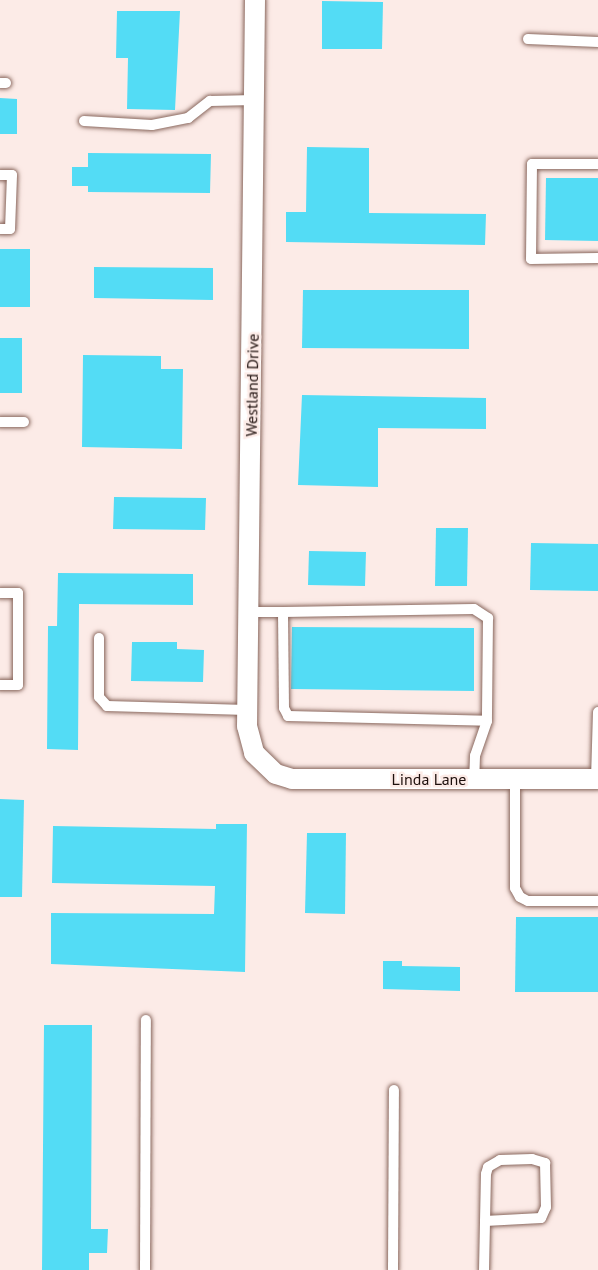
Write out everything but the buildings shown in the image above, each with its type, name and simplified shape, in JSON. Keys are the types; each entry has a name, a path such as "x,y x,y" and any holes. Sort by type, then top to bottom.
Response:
{"street":[{"name":"Westland Drive","path":"255,0 247,710 249,741 263,765"},
{"name":"Linda Lane","path":"263,765 292,778 597,778"}],"lane":[{"path":"528,39 598,42"},
{"path":"84,121 152,125 188,118 210,101 255,100"},
{"path":"598,164 532,164 531,259 598,258"},
{"path":"0,175 12,175 10,229 0,229"},
{"path":"0,422 24,422"},
{"path":"0,593 18,593 18,685 0,685"},
{"path":"249,612 474,609 488,618 487,721 475,756 474,779"},
{"path":"283,612 284,708 288,716 487,721"},
{"path":"99,638 99,697 107,706 247,710"},
{"path":"597,778 598,712"},
{"path":"515,779 515,888 520,897 528,901 598,901"},
{"path":"145,1270 146,1020"},
{"path":"393,1270 394,1090"},
{"path":"484,1270 485,1221 488,1167 500,1160 544,1163 546,1207 541,1218 485,1221"}]}
